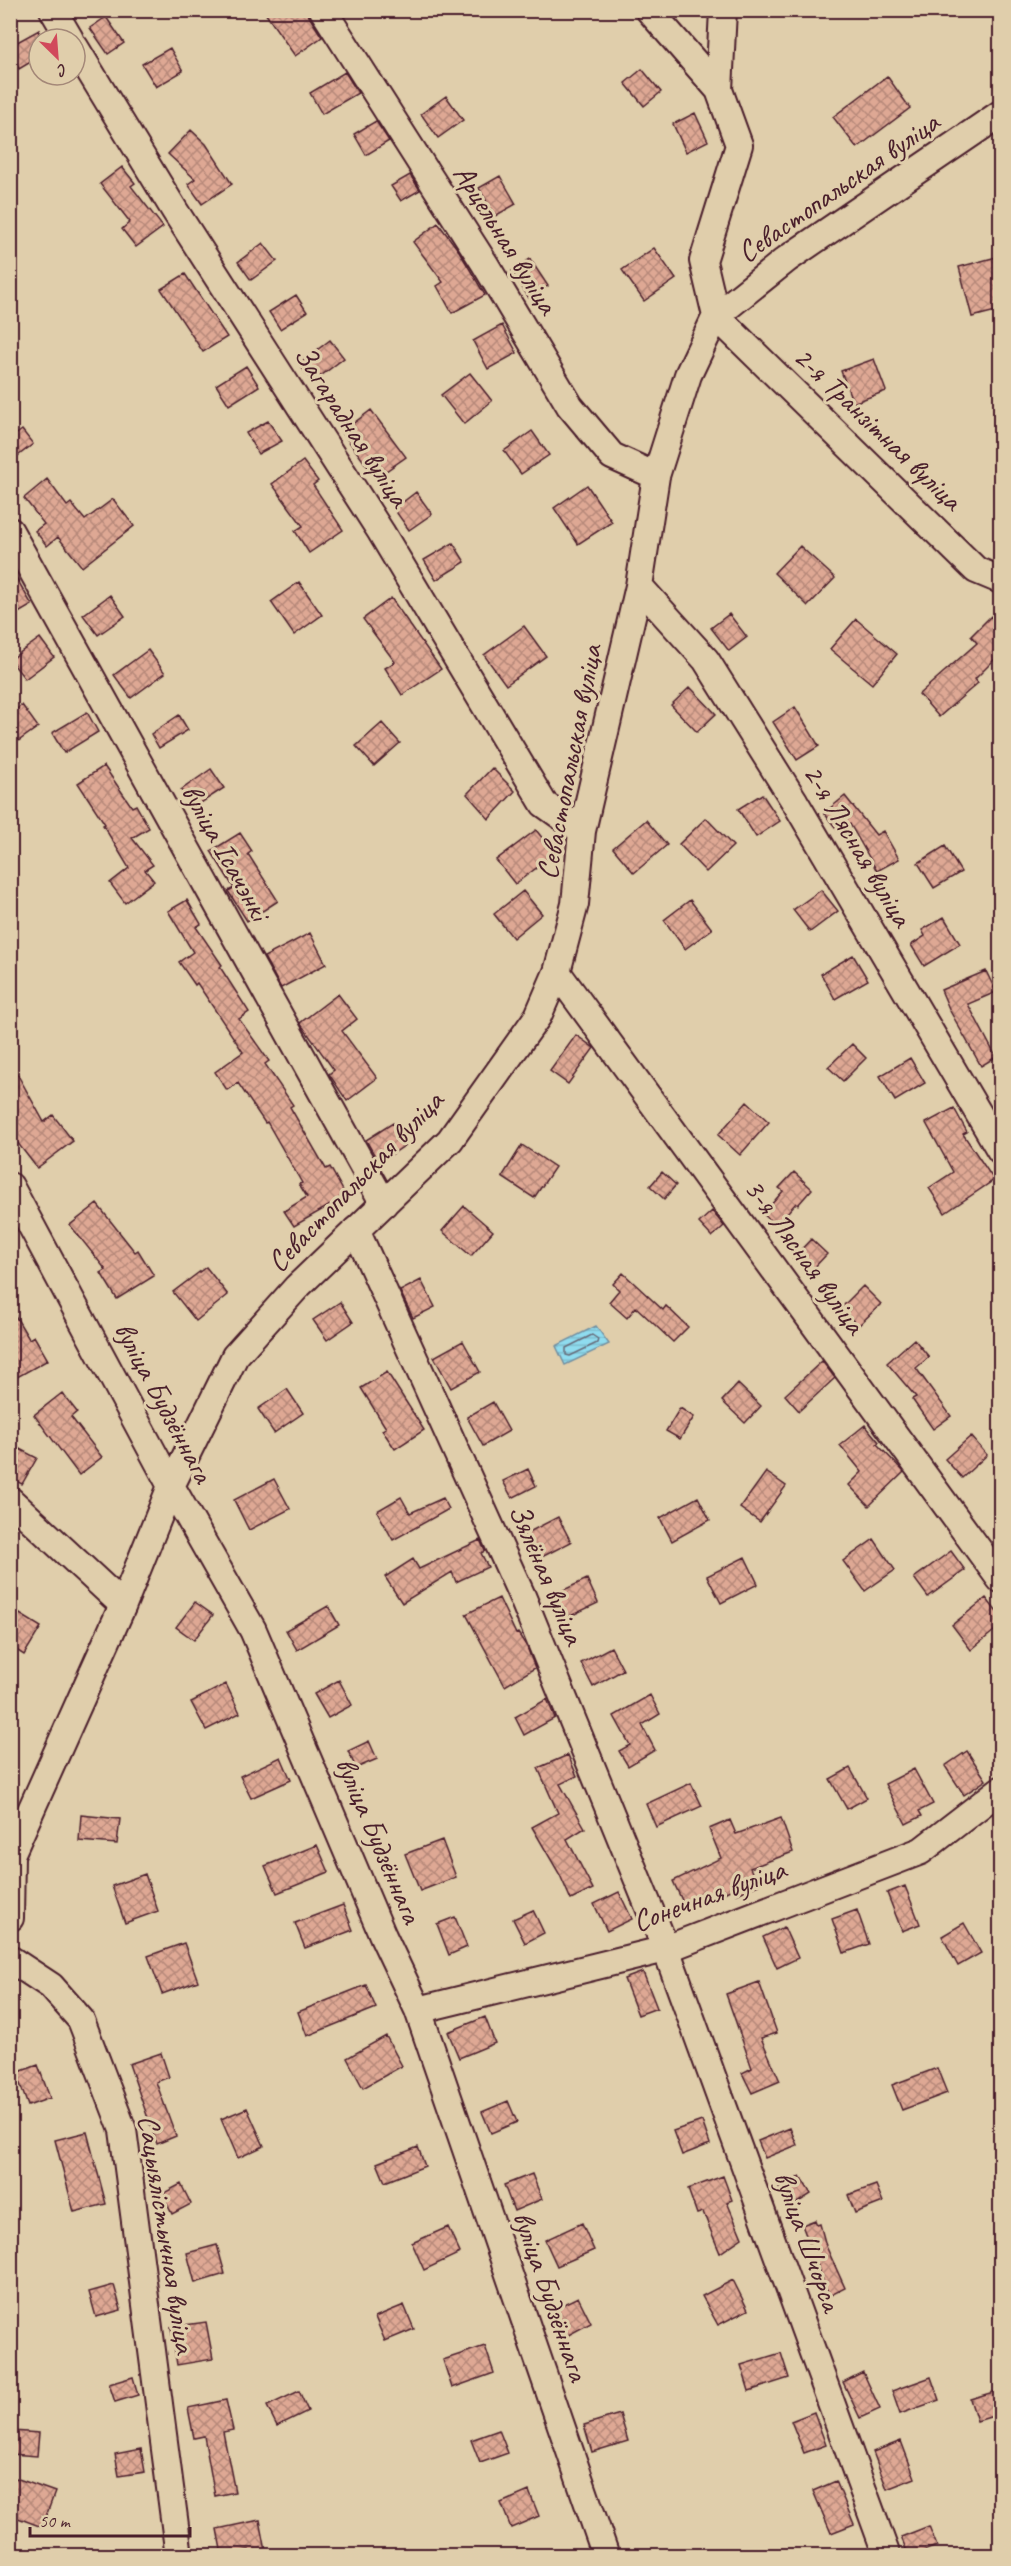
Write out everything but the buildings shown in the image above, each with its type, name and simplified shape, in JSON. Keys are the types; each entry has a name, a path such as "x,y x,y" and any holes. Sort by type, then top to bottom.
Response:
{"street":[{"path":"53,10 63,27"},
{"name":"Арцельная вуліца","path":"323,10 484,264 570,406 612,456 656,476"},
{"name":"Севастопальская вуліца","path":"649,10 719,90 739,145 703,261 716,316"},
{"path":"719,90 723,10"},
{"name":"Загарадная вуліца","path":"87,66 175,211 381,532 544,804 582,831"},
{"name":"Севастопальская вуліца","path":"10,1918 13,1843 123,1605 171,1486 235,1356 297,1287 450,1140 538,1016 557,972 575,904 582,831 639,586 656,476 688,375 716,316 787,260 1000,114"},
{"name":"2-я Транзітная вуліца","path":"716,316 976,570 1000,579"},
{"name":"вуліца Ісачэнкі","path":"10,531 384,1204"},
{"name":"2-я Лясная вуліца","path":"639,586 706,660 795,802 1000,1150"},
{"name":"3-я Лясная вуліца","path":"557,972 1000,1579"},
{"name":"вуліца Будзённага","path":"10,1186 171,1486 253,1630 383,1936 418,2010 606,2556"},
{"name":"Зялёная вуліца","path":"356,1230 522,1596 666,1949"},
{"path":"10,1500 123,1605"},
{"name":"Сонечная вуліца","path":"418,2010 666,1949 921,1851 1000,1790"},
{"name":"вуліца Шчорса","path":"666,1949 887,2556"},
{"name":"Сацыялістычная вуліца","path":"10,1959 51,1986 81,2020 123,2130 179,2556"}],"water":[{"path":"596,1326 609,1344 565,1365 556,1346"}]}
